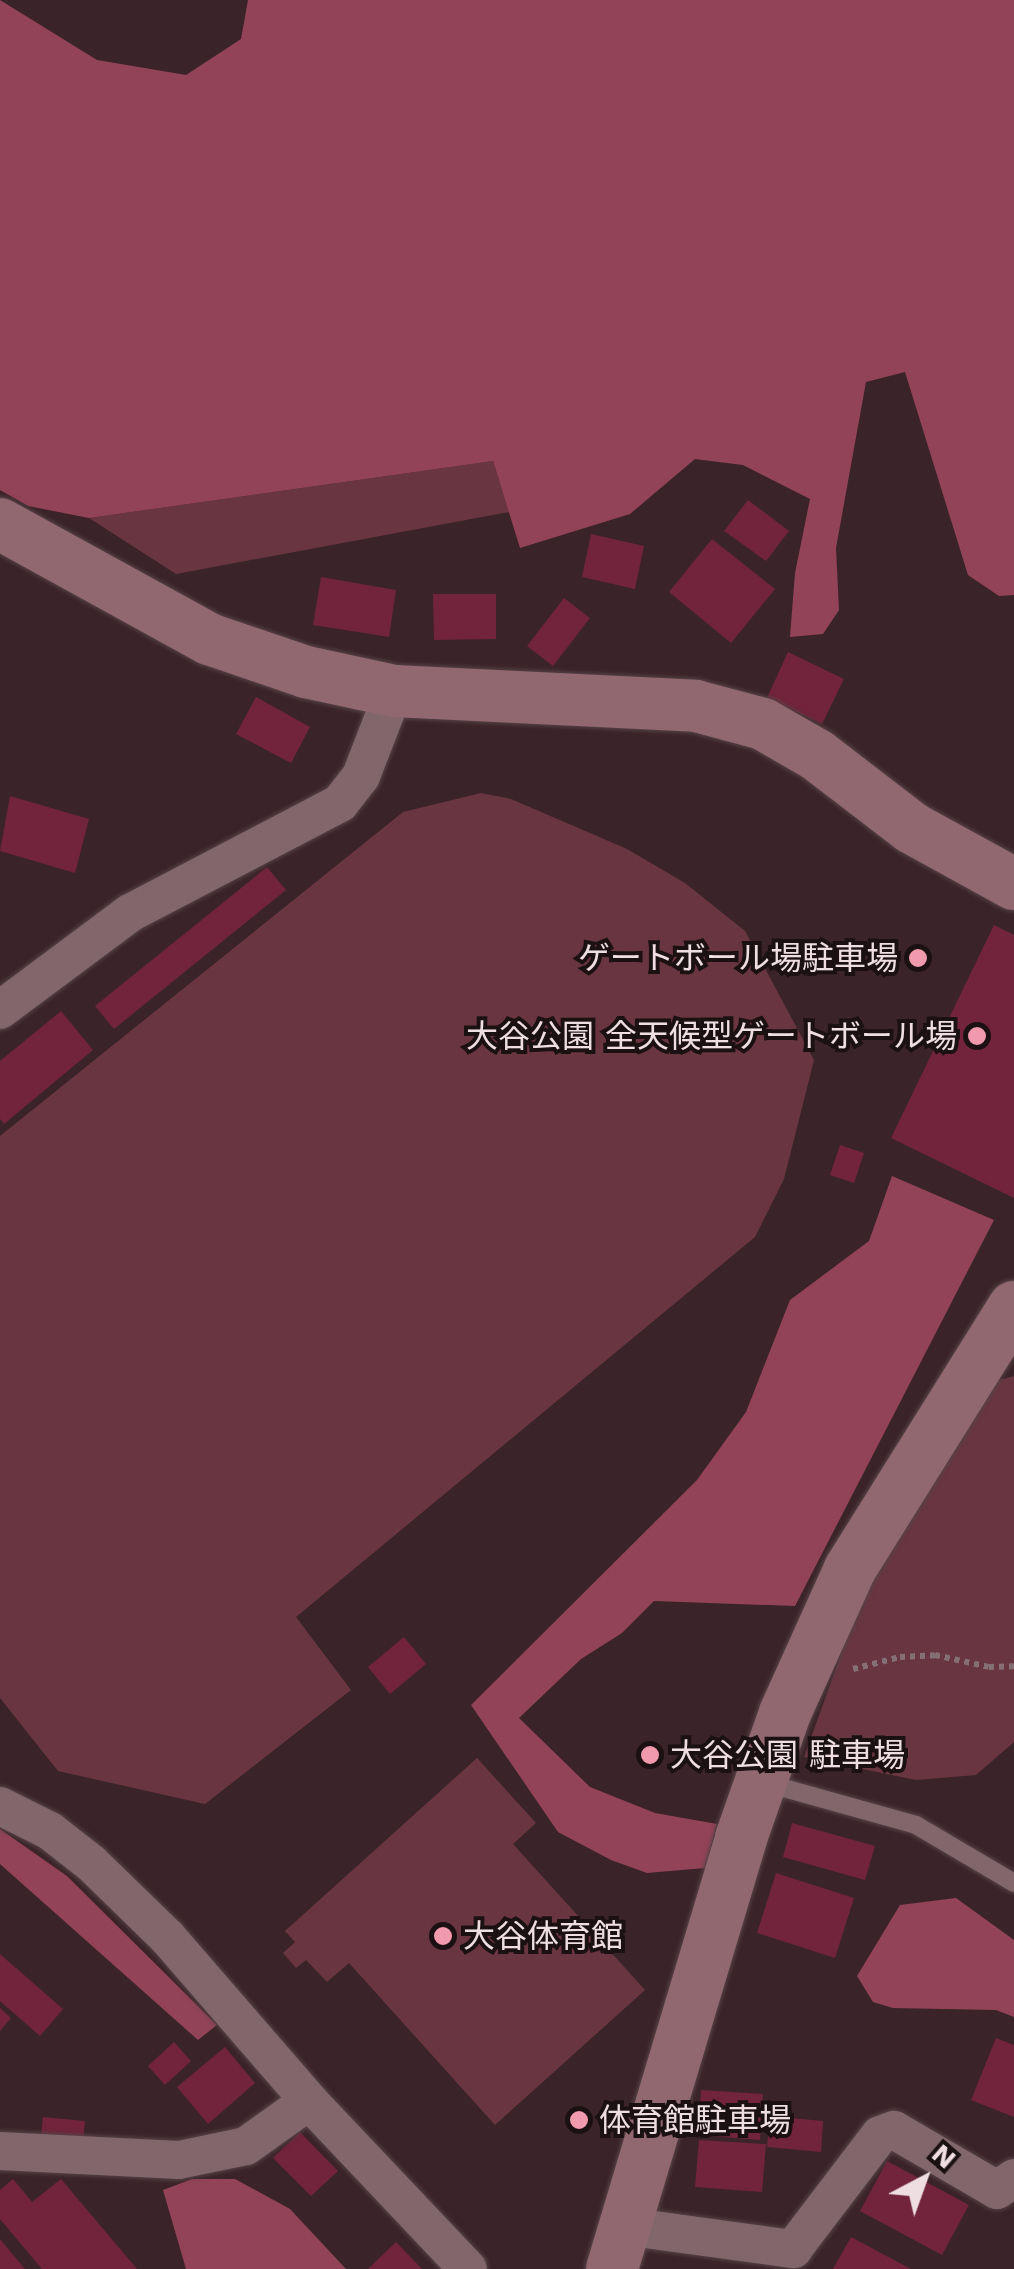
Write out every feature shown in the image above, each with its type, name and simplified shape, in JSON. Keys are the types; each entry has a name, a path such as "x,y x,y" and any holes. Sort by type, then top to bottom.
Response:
{"street":[{"path":"0,524 208,639 306,672 394,691 696,706 764,724 817,755 912,828 1014,884"},
{"path":"0,1010 130,913 340,803 370,758 394,691"},
{"path":"1009,1328 850,1569 785,1712 618,2248 794,2259 880,2136 894,2130 997,2190 1014,2178"},
{"path":"0,1806 50,1831 92,1863 168,1938 309,2101 468,2269"},
{"path":"0,2151 180,2160 246,2146 309,2101"}],"lane":[{"path":"761,1782 916,1825 1014,1883"}],"path":[{"path":"846,1670 900,1657 935,1654 990,1667 1014,1666"}],"shaded area":[{"path":"0,0 97,60 186,75 241,39 248,0 1014,0 1014,595 999,596 968,575 905,372 866,382 836,548 839,610 823,634 790,637 795,573 810,499 743,465 695,459 630,514 520,548 493,461 89,518 28,506 0,490"},
{"path":"493,461 509,512 176,574 89,518"},
{"path":"481,793 511,799 627,849 685,883 745,931 814,1060 784,1179 755,1237 296,1617 351,1690 205,1804 58,1771 0,1698 0,1136 403,812"},
{"path":"892,1176 994,1220 795,1606 654,1601 622,1633 581,1659 519,1718 590,1787 655,1813 717,1824 705,1868 647,1873 611,1860 558,1832 471,1705 697,1480 746,1412 790,1300 869,1241"},
{"path":"1014,1376 1014,1742 976,1775 916,1780 804,1757 858,1607 984,1384"},
{"name":"大谷体育館","path":"477,1758 536,1823 513,1844 645,1990 495,2125 349,1963 327,1982 306,1960 296,1968 283,1953 295,1942 285,1931"},
{"path":"0,1829 67,1876 217,2025 198,2040 0,1864"},
{"path":"956,1898 1014,1940 1014,2017 996,2010 893,2008 873,2002 857,1976 900,1905"},
{"path":"192,2179 235,2179 290,2209 346,2269 186,2269 163,2190"}],"building":[{"path":"748,500 789,531 766,561 724,531"},
{"path":"591,534 644,546 635,589 582,577"},
{"path":"712,539 775,589 731,643 669,592"},
{"path":"321,577 396,590 389,637 313,625"},
{"path":"433,594 496,594 496,639 434,640"},
{"path":"564,598 590,618 553,666 527,646"},
{"path":"788,652 844,679 822,724 767,698"},
{"path":"256,697 310,727 291,763 236,734"},
{"path":"10,796 89,819 75,873 0,851"},
{"path":"267,867 286,890 114,1029 95,1006"},
{"name":"大谷公園 全天候型ゲートボール場","path":"994,925 1014,935 1014,1198 891,1138"},
{"path":"61,1011 93,1050 4,1124 0,1119 0,1061"},
{"path":"840,1145 864,1153 854,1183 830,1175"},
{"path":"404,1637 426,1664 390,1694 368,1667"},
{"path":"792,1823 875,1846 865,1880 783,1857"},
{"path":"776,1873 854,1898 835,1958 757,1933"},
{"path":"0,1954 63,2009 40,2036 0,2001"},
{"path":"0,2008 11,2018 0,2031"},
{"path":"996,2038 1014,2045 1014,2117 971,2100"},
{"path":"174,2042 191,2061 165,2085 148,2066"},
{"path":"225,2047 255,2083 208,2124 177,2087"},
{"path":"701,2090 763,2094 760,2140 698,2135"},
{"path":"770,2116 823,2121 821,2152 767,2147"},
{"path":"43,2117 85,2121 83,2140 41,2136"},
{"path":"300,2132 338,2171 311,2196 273,2158"},
{"path":"699,2140 766,2144 762,2192 695,2187"},
{"path":"887,2161 969,2205 942,2255 860,2211"},
{"path":"13,2179 32,2202 61,2179 137,2269 42,2269 0,2219 0,2190"},
{"path":"851,2237 911,2269 833,2269"},
{"path":"0,2239 25,2269 0,2269"},
{"path":"396,2242 422,2269 368,2269"}],"place":[{"name":"ゲートボール場駐車場","path":"918,958"},
{"name":"大谷公園 全天候型ゲートボール場","path":"977,1036"},
{"name":"大谷公園 駐車場","path":"650,1755"},
{"name":"大谷体育館","path":"443,1936"},
{"name":"体育館駐車場","path":"579,2120"}]}
